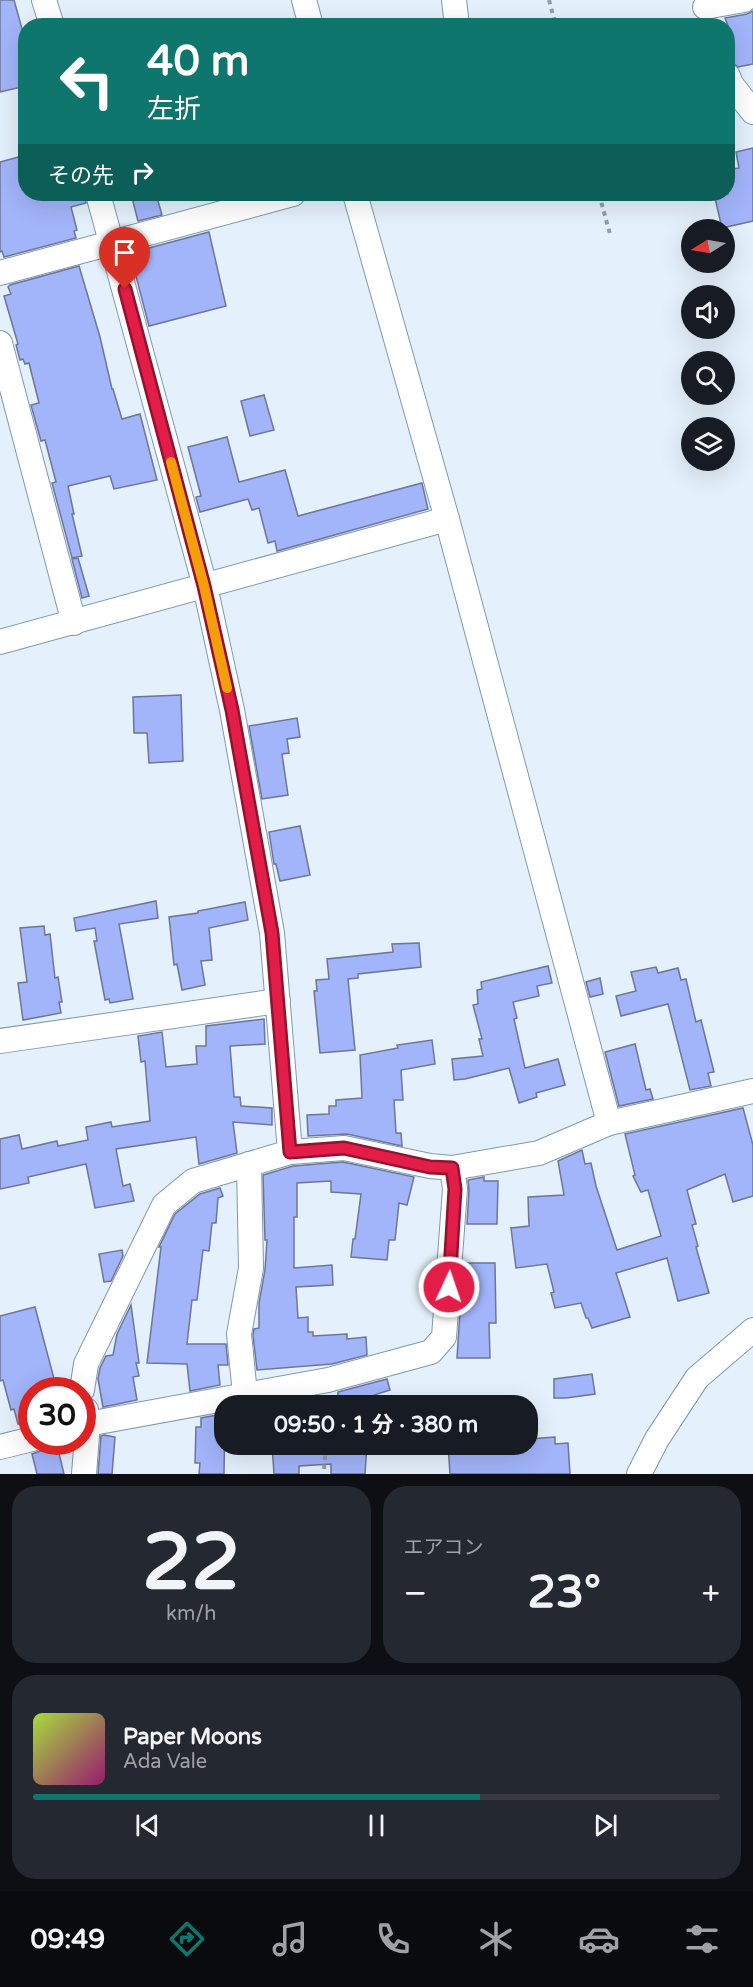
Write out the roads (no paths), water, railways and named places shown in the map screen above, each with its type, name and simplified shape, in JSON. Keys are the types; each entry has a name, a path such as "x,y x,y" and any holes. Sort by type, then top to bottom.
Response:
{"street":[{"path":"44,0 50,18"},
{"path":"304,0 309,18"},
{"path":"454,0 456,18"},
{"path":"706,11 744,0"},
{"path":"735,89 753,112"},
{"path":"100,201 204,586 232,710 272,933 290,1152"},
{"path":"0,273 268,201"},
{"path":"357,201 447,519 609,1123"},
{"path":"0,343 74,623"},
{"path":"0,642 447,519"},
{"path":"0,1041 278,1001"},
{"path":"84,1377 86,1364 164,1205 193,1181 290,1152 344,1148 430,1167 452,1168 539,1153 609,1123 753,1091"},
{"path":"245,1394 239,1334 251,1268 249,1164"},
{"path":"96,1422 328,1380 432,1352 444,1337 455,1189 452,1168"},
{"path":"639,1474 657,1438 698,1378 753,1330"},
{"path":"0,1447 18,1442"},
{"path":"84,1455 84,1474"}]}
